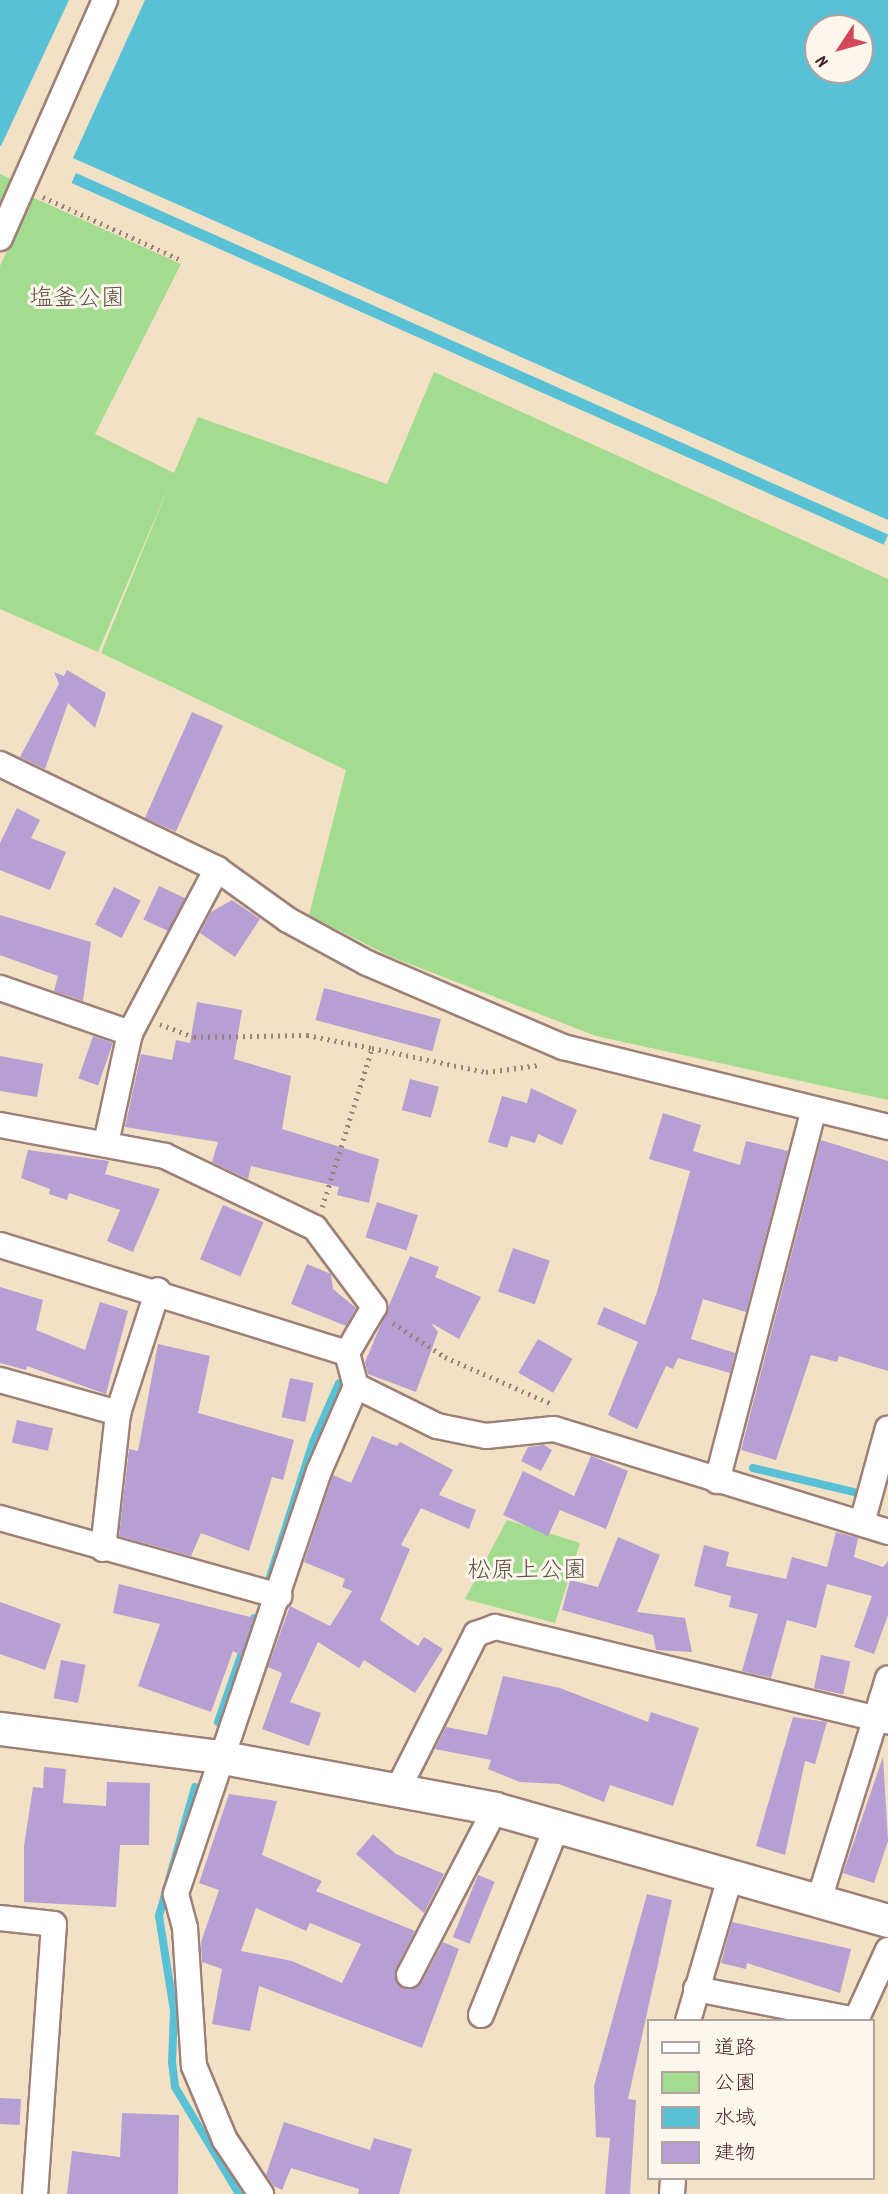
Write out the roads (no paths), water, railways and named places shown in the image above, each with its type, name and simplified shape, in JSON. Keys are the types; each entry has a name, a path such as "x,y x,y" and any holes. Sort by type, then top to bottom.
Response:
{"street":[{"path":"0,237 105,0"},
{"path":"0,764 217,869 288,920 367,963 562,1047 888,1127"},
{"path":"106,1143 134,1024 217,869"},
{"path":"0,988 134,1024"},
{"path":"717,1481 814,1109"},
{"path":"0,1125 165,1156 315,1228 374,1307 347,1353 356,1386 319,1471 279,1596 218,1757 176,1894 185,1928 194,2066 225,2140 261,2194"},
{"path":"0,1245 158,1290 347,1353"},
{"path":"103,1549 118,1413 158,1290"},
{"path":"0,1380 118,1413"},
{"path":"356,1386 437,1426 486,1436 554,1429 888,1532"},
{"path":"862,1523 888,1428"},
{"path":"0,1518 103,1549 279,1596"},
{"path":"397,1789 476,1634 495,1627 883,1720"},
{"path":"819,1899 883,1720 888,1678"},
{"path":"0,1729 218,1757 397,1789 495,1810 731,1874 888,1921"},
{"path":"409,1975 495,1810"},
{"path":"481,2015 557,1826"},
{"path":"688,2019 731,1874"},
{"path":"0,1918 54,1924 36,2194"},
{"path":"856,2019 888,1950"},
{"path":"696,1989 851,2019"}],"water":[{"path":"0,0 69,0 1,146 0,146"},
{"path":"145,0 888,0 888,520 73,158"},
{"path":"76,173 888,535 884,545 72,183"}],"waterway":[{"path":"270,1577 313,1442 339,1383"},
{"path":"753,1468 866,1495"},
{"path":"218,1722 254,1618"},
{"path":"195,1787 159,1916 174,2011 172,2062 175,2087 239,2194"}],"park label":[{"name":"塩釜公園","path":"77,301"},
{"name":"松原上公園","path":"527,1573"}]}
